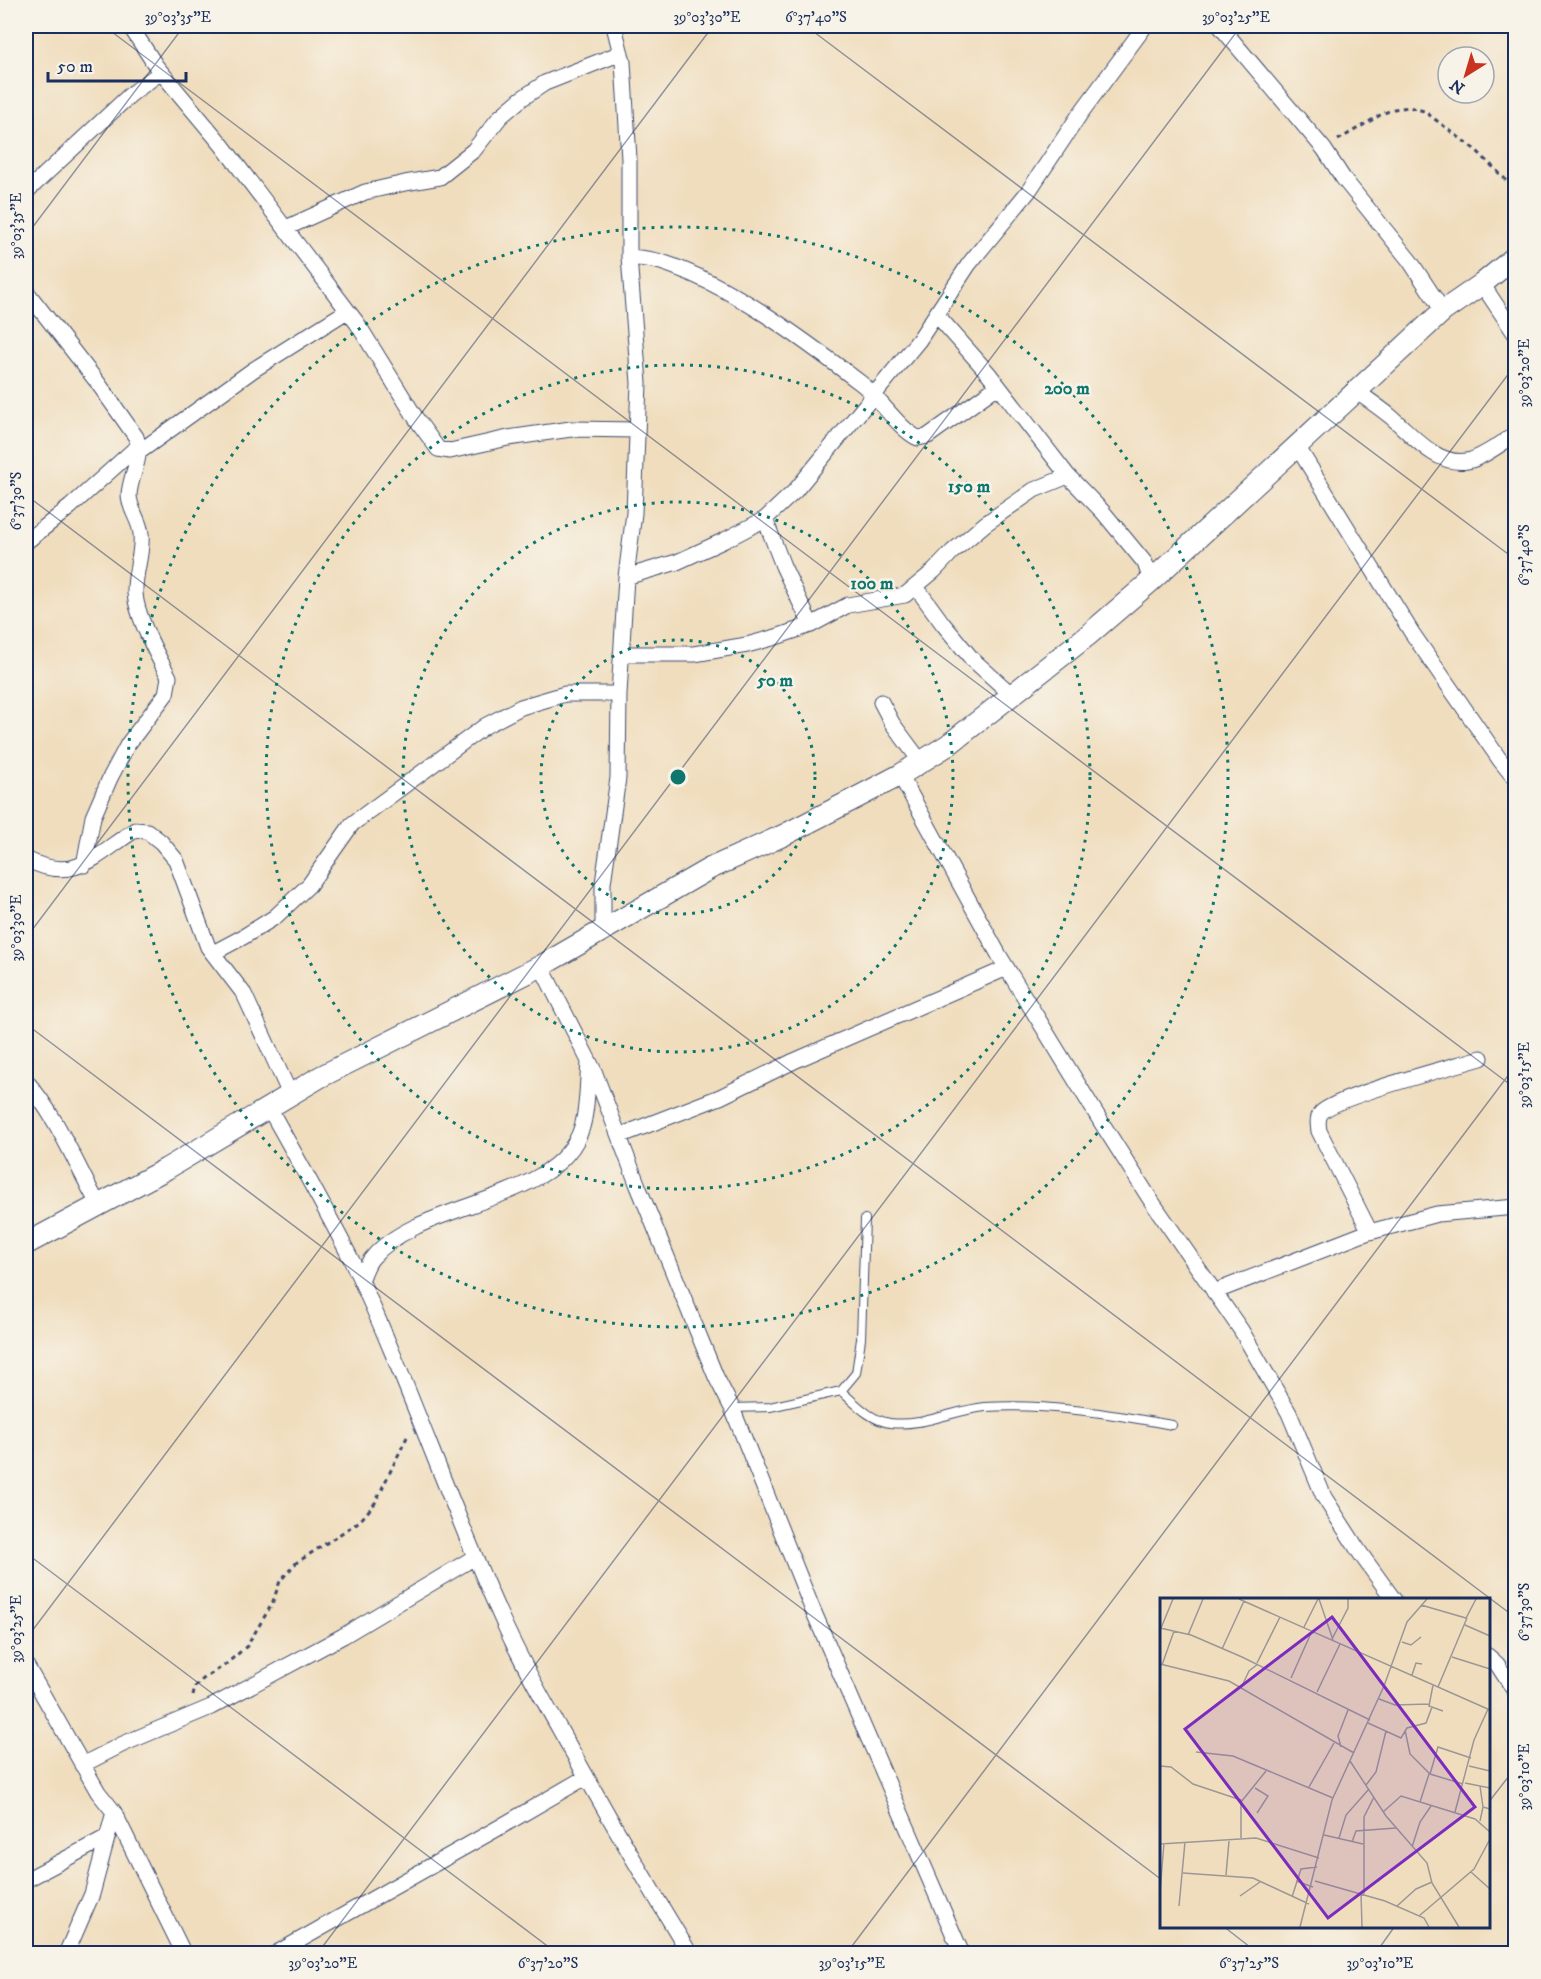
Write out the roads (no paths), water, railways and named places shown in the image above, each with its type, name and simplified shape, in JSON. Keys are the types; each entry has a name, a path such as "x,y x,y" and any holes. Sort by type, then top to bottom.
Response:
{"street":[{"path":"130,26 161,72 222,145 357,323 429,438 442,451 571,429 637,430"},
{"path":"603,930 603,883 618,778 621,654 626,577 634,513 639,383 629,257 629,159 623,62 614,26"},
{"path":"626,577 677,562 765,519 795,491 919,340 969,264 1028,192 1080,114 1145,26"},
{"path":"1220,26 1264,75 1324,149 1343,178 1410,261 1443,311"},
{"path":"286,228 365,192 440,177 474,150 500,117 521,99 545,83 621,53"},
{"path":"26,192 130,95 161,72"},
{"path":"26,1244 166,1169 320,1077 541,966 709,868 784,835 900,775 948,745 1151,581 1443,311 1482,284 1515,256"},
{"path":"629,257 659,261 703,279 755,309 796,336 874,394 904,429 918,438 928,436 998,386"},
{"path":"1482,284 1515,335"},
{"path":"26,291 98,383 136,437 139,448 129,488 129,500 140,524 141,534 141,558 135,594 157,656 169,677 166,694 128,744 110,778 93,817 84,865"},
{"path":"26,542 139,448 253,370 347,311"},
{"path":"936,314 998,386 1068,476 1145,563 1151,581"},
{"path":"1356,391 1391,417 1421,445 1455,462 1469,461 1515,434"},
{"path":"1297,446 1412,633 1515,780"},
{"path":"621,654 694,654 747,645 776,638 811,624 848,605 905,595 1001,512 1034,490 1068,476"},
{"path":"765,519 783,566 811,624"},
{"path":"916,587 972,659 1012,695"},
{"path":"213,953 275,917 309,885 353,823 485,726 521,707 565,694 619,694"},
{"path":"881,702 892,723 921,762"},
{"path":"900,775 1007,968 1102,1125 1241,1330 1289,1413 1324,1497 1360,1553 1393,1598"},
{"path":"26,859 55,868 75,868 101,856 135,830 147,831 161,842 176,860 208,947 244,994 290,1094"},
{"path":"541,966 589,1061 812,1608 962,1953"},
{"path":"619,1136 720,1096 794,1060 1007,968"},
{"path":"1370,1232 1318,1131 1318,1121 1322,1112 1357,1095 1481,1058"},
{"path":"360,1281 371,1258 394,1237 464,1206 514,1190 544,1173 562,1159 575,1142 582,1127 589,1061"},
{"path":"26,1081 59,1130 98,1204"},
{"path":"268,1106 320,1200 360,1281 507,1631 636,1866 690,1953"},
{"path":"1214,1292 1370,1232 1437,1214 1515,1207"},
{"path":"82,1765 123,1744 211,1707 343,1636 475,1557"},
{"path":"1490,1658 1497,1664 1515,1693"},
{"path":"26,1665 98,1792 114,1812 184,1953"},
{"path":"275,1953 586,1777"},
{"path":"66,1953 92,1894 114,1812"},
{"path":"26,1880 106,1838"}],"lane":[{"path":"732,1408 770,1407 841,1391 856,1373 861,1339 865,1219"},
{"path":"841,1391 877,1420 892,1423 918,1422 981,1408 1014,1405 1042,1406 1172,1425"}]}
